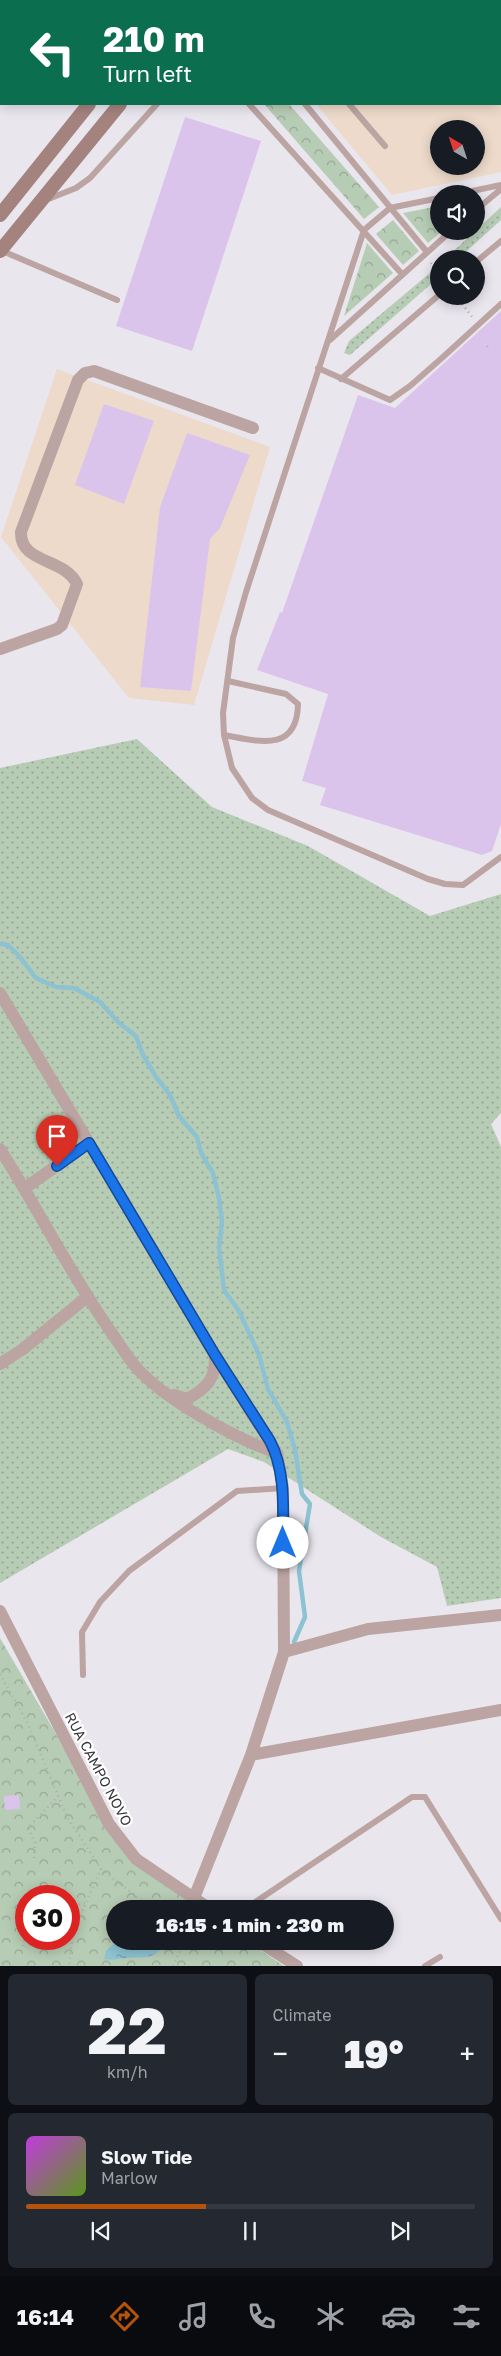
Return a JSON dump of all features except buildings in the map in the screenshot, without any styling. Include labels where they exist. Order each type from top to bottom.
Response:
[{"type":"main road","points":[[0,215],[88,105]]},
{"type":"main road","points":[[0,251],[119,105]]},
{"type":"street","points":[[0,649],[57,629],[62,625],[77,584],[67,570],[26,551],[20,542],[21,532],[78,380],[85,373],[94,371],[107,375],[254,428]]},
{"type":"street","points":[[0,993],[215,1355],[277,1454],[283,1488],[284,1652],[251,1755],[194,1898]]},
{"type":"street","points":[[25,1188],[89,1143]]},
{"type":"street","points":[[0,1149],[25,1188],[87,1297],[135,1366],[164,1392],[189,1409],[244,1439],[277,1454]]},
{"type":"street","points":[[0,1364],[23,1349],[87,1297]]},
{"type":"street","points":[[164,1392],[187,1399],[200,1392],[216,1371],[215,1355]]},
{"type":"street","name":"RUA CAMPO NOVO","points":[[0,1611],[109,1824],[136,1858],[197,1900]]},
{"type":"street","points":[[284,1652],[368,1629],[501,1615]]},
{"type":"street","points":[[251,1755],[501,1710]]},
{"type":"street","points":[[272,1950],[297,1966]]},
{"type":"lane","points":[[40,202],[76,188],[90,178],[156,105]]},
{"type":"lane","points":[[250,105],[402,274]]},
{"type":"lane","points":[[306,105],[427,252]]},
{"type":"lane","points":[[350,105],[385,146]]},
{"type":"lane","points":[[485,188],[501,185]]},
{"type":"lane","points":[[485,202],[501,188]]},
{"type":"lane","points":[[430,200],[390,208],[364,230],[246,592],[233,638],[223,713],[224,735],[232,768],[252,798],[268,810],[428,879],[445,884],[463,885],[501,857]]},
{"type":"lane","points":[[329,341],[441,240]]},
{"type":"lane","points":[[485,254],[501,241]]},
{"type":"lane","points":[[0,251],[117,300]]},
{"type":"lane","points":[[340,379],[430,303]]},
{"type":"lane","points":[[318,368],[386,399],[394,398],[444,357],[501,304]]},
{"type":"lane","points":[[224,735],[258,742],[281,740],[293,725],[298,712],[298,704],[286,694],[228,681]]},
{"type":"lane","points":[[83,1675],[82,1632],[100,1602],[130,1571],[237,1491],[283,1488]]},
{"type":"lane","points":[[258,1900],[412,1797],[425,1797],[501,1919]]},
{"type":"lane","points":[[424,1966],[440,1957]]},
{"type":"path","points":[[463,305],[468,312]]},
{"type":"path","points":[[487,346],[490,350]]},
{"type":"path","points":[[0,1674],[27,1722],[67,1817],[101,1869],[141,1900]]},
{"type":"path","points":[[34,1858],[35,1843],[28,1828],[58,1796]]},
{"type":"path","points":[[69,1966],[73,1932],[101,1869]]},
{"type":"path","points":[[80,1904],[86,1903]]},
{"type":"path","points":[[173,1966],[181,1950]]},
{"type":"shaded area","points":[[317,105],[501,105],[501,172],[439,185],[430,185],[430,187],[392,195]]},
{"type":"shaded area","points":[[57,369],[270,447],[194,705],[129,698],[1,537]]},
{"type":"green space","points":[[265,105],[290,105],[379,207],[364,219]]},
{"type":"green space","points":[[501,207],[501,220],[485,235],[485,222]]},
{"type":"green space","points":[[430,208],[432,240],[428,243],[403,213]]},
{"type":"green space","points":[[393,220],[419,251],[403,265],[376,234]]},
{"type":"green space","points":[[465,240],[479,240],[468,250],[455,250]]},
{"type":"green space","points":[[367,243],[393,273],[344,316]]},
{"type":"green space","points":[[430,273],[430,285],[350,355],[344,353],[349,341]]},
{"type":"green space","points":[[137,739],[212,807],[308,846],[430,916],[501,894],[501,1113],[491,1124],[501,1147],[501,1598],[447,1606],[437,1567],[381,1537],[264,1462],[228,1449],[0,1583],[0,768]]},
{"type":"green space","points":[[0,1638],[59,1739],[107,1830],[189,1900],[106,1900],[106,1950],[260,1950],[284,1966],[0,1966]]},
{"type":"water","points":[[160,1950],[154,1955],[146,1957],[114,1960],[104,1959],[106,1951]]},
{"type":"waterway","points":[[0,944],[8,945],[36,978],[56,987],[74,988],[100,1002],[119,1023],[136,1036],[143,1055],[156,1077],[170,1095],[179,1116],[197,1137],[201,1153],[213,1173],[222,1222],[219,1248],[224,1290],[239,1311],[259,1355],[268,1389],[287,1422],[295,1450],[302,1494],[310,1504],[299,1571],[305,1617],[294,1642]]},
{"type":"route","points":[[57,1166],[89,1143],[215,1355],[270,1441],[277,1454],[283,1488],[283,1543]]}]
